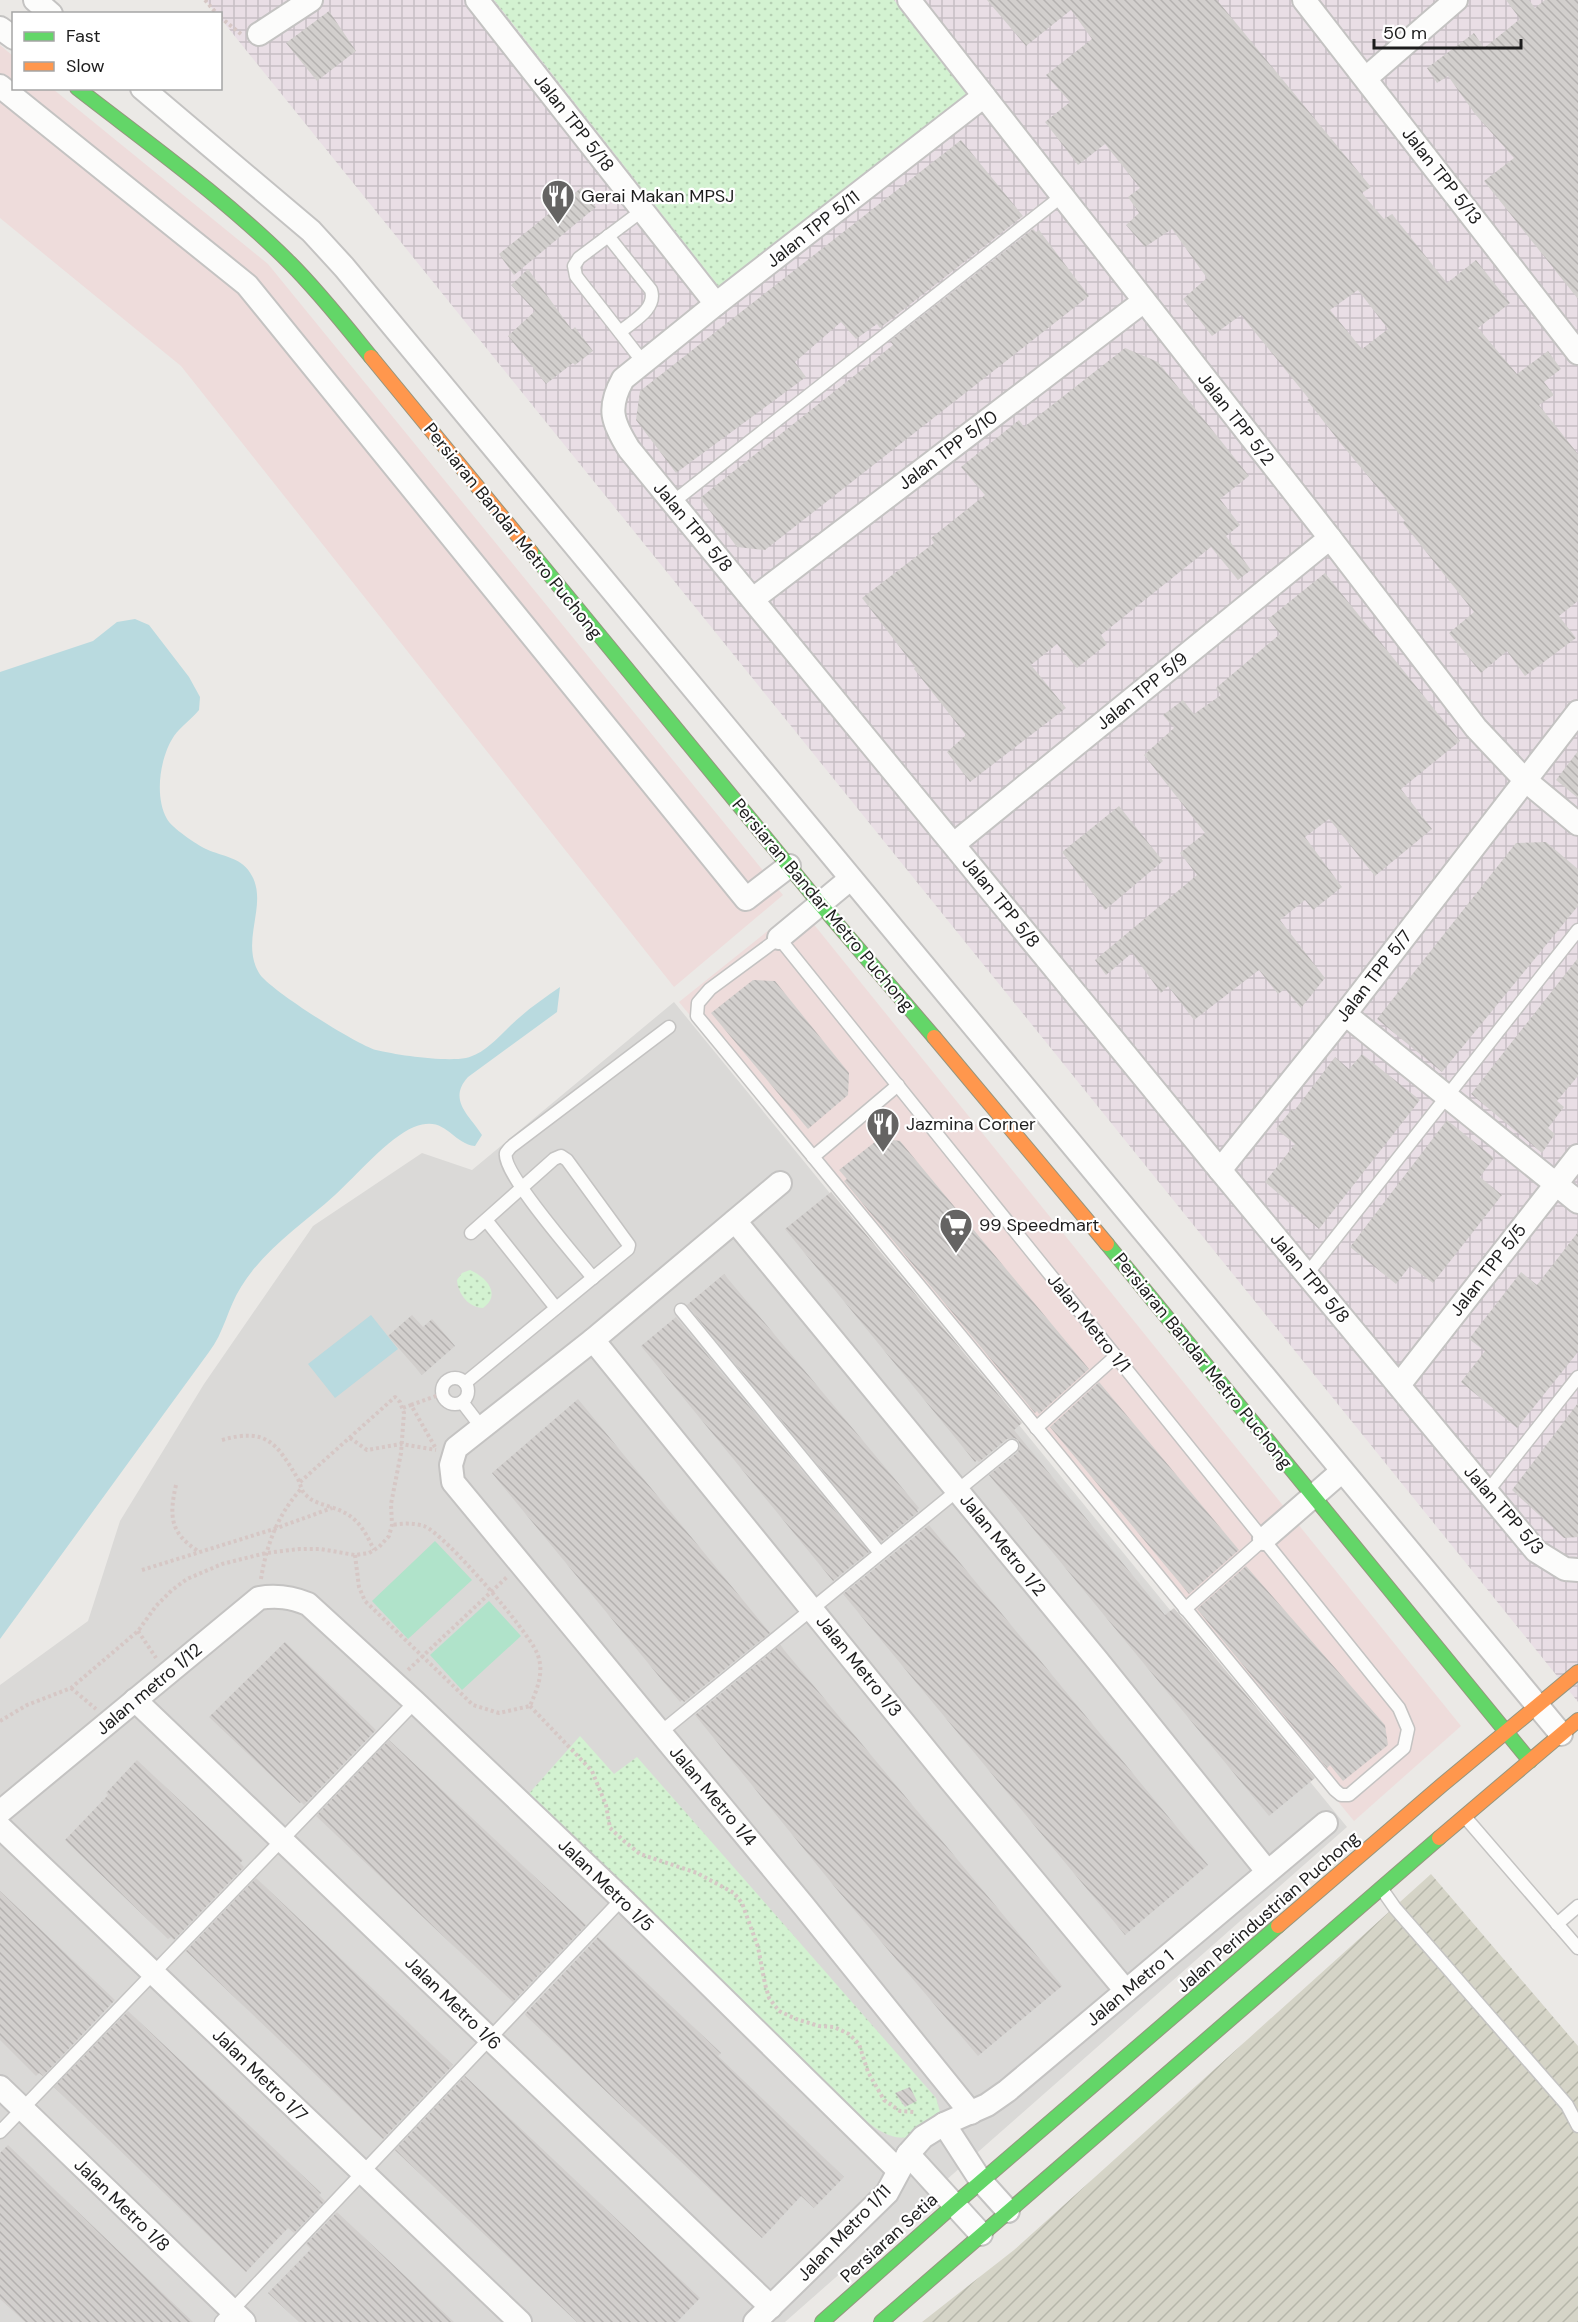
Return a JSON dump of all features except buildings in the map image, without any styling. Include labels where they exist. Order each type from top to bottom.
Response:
[{"type":"street","points":[[35,0],[49,12]]},
{"type":"street","points":[[259,34],[311,0]]},
{"type":"street","name":"Jalan TPP 5/18","points":[[477,0],[716,304]]},
{"type":"street","name":"Jalan TPP 5/2","points":[[909,0],[1476,728],[1525,780],[1578,824]]},
{"type":"street","name":"Jalan TPP 5/13","points":[[1304,0],[1578,353]]},
{"type":"street","points":[[1366,78],[1456,0]]},
{"type":"street","points":[[0,86],[247,285],[746,899],[789,866]]},
{"type":"street","name":"Persiaran Bandar Metro Puchong","points":[[80,90],[249,224],[284,255],[316,290],[820,904],[1047,1170],[1530,1761]]},
{"type":"street","name":"Persiaran Bandar Metro Puchong","points":[[144,90],[311,231],[344,267],[1341,1472],[1532,1699],[1569,1727]]},
{"type":"street","name":"Jalan TPP 5/11","points":[[643,362],[984,96]]},
{"type":"street","name":"Jalan TPP 5/10","points":[[753,599],[1144,302]]},
{"type":"street","name":"Jalan TPP 5/8","points":[[643,362],[623,379],[614,396],[613,412],[619,432],[629,449],[1439,1434]]},
{"type":"street","name":"Jalan TPP 5/9","points":[[954,844],[1330,538]]},
{"type":"street","name":"Jalan TPP 5/7","points":[[1220,1170],[1345,1014],[1578,712]]},
{"type":"street","points":[[779,938],[849,880]]},
{"type":"street","points":[[1345,1014],[1578,1202]]},
{"type":"street","name":"Jalan TPP 5/5","points":[[1399,1385],[1578,1156]]},
{"type":"street","points":[[445,1454],[482,1428],[593,1340],[780,1182]]},
{"type":"street","name":"Jalan Metro 1/2","points":[[735,1221],[1267,1871]]},
{"type":"street","name":"Jalan Metro 1/3","points":[[593,1340],[951,1781],[1126,1991]]},
{"type":"street","name":"Jalan TPP 5/3","points":[[1439,1434],[1536,1551],[1565,1569],[1578,1570]]},
{"type":"street","name":"Jalan Metro 1/4","points":[[445,1454],[451,1465],[453,1482],[661,1732],[971,2113]]},
{"type":"street","points":[[1264,1539],[1341,1472]]},
{"type":"street","name":"Jalan Metro 1/5","points":[[259,1598],[276,1595],[295,1598],[308,1604],[395,1683],[903,2162],[938,2186],[981,2234]]},
{"type":"street","name":"Jalan metro 1/12","points":[[0,1812],[259,1598]]},
{"type":"street","name":"Jalan Perindustrian Puchong","points":[[981,2181],[1506,1731],[1532,1699],[1578,1672]]},
{"type":"street","name":"Jalan Metro 1/6","points":[[135,1700],[490,2038],[763,2314]]},
{"type":"street","points":[[881,2322],[1569,1727]]},
{"type":"street","name":"Jalan Metro 1","points":[[923,2137],[1008,2091],[1326,1823]]},
{"type":"street","name":"Jalan Metro 1/7","points":[[0,1827],[520,2322]]},
{"type":"street","name":"Jalan Metro 1/8","points":[[0,2087],[232,2318]]},
{"type":"street","points":[[944,2124],[981,2181],[1008,2211]]},
{"type":"street","name":"Jalan Metro 1/11","points":[[763,2314],[887,2193],[903,2162],[923,2137]]},
{"type":"street","points":[[938,2186],[967,2160]]},
{"type":"street","name":"Persiaran Setia","points":[[822,2322],[981,2181]]},
{"type":"lane","points":[[673,502],[1062,196]]},
{"type":"lane","points":[[643,210],[579,258],[574,266],[576,276],[643,362]]},
{"type":"lane","points":[[608,236],[651,290],[653,298],[650,306],[620,332]]},
{"type":"lane","points":[[1307,1274],[1578,930]]},
{"type":"lane","points":[[779,938],[710,988],[698,1003],[697,1016],[1185,1609],[1264,1539]]},
{"type":"lane","name":"Jalan Metro 1/1","points":[[779,938],[1399,1708],[1408,1729],[1404,1748],[1349,1795],[1341,1795],[1185,1609]]},
{"type":"lane","points":[[593,1278],[521,1189],[506,1160],[506,1153],[512,1146],[669,1027]]},
{"type":"lane","points":[[813,1157],[898,1085]]},
{"type":"lane","points":[[465,1383],[628,1249],[629,1245],[567,1160],[561,1156],[554,1159],[471,1233]]},
{"type":"lane","points":[[486,1220],[556,1308]]},
{"type":"lane","points":[[681,1310],[880,1553]]},
{"type":"lane","points":[[1036,1428],[1116,1356]]},
{"type":"lane","points":[[1487,1492],[1578,1377]]},
{"type":"lane","points":[[453,1378],[465,1383],[467,1395],[462,1402],[453,1404],[447,1402],[442,1394],[443,1385],[453,1378]]},
{"type":"lane","points":[[462,1402],[482,1428]]},
{"type":"lane","points":[[661,1732],[1012,1446]]},
{"type":"lane","points":[[0,2132],[415,1702]]},
{"type":"lane","points":[[1464,1817],[1578,1947]]},
{"type":"lane","points":[[1381,1888],[1395,1908],[1567,2105],[1578,2126]]},
{"type":"lane","points":[[232,2318],[363,2172],[622,1899]]},
{"type":"lane","points":[[1557,1924],[1578,1906]]},
{"type":"path","points":[[205,0],[215,12]]},
{"type":"path","points":[[403,1408],[442,1394]]},
{"type":"path","points":[[0,1721],[27,1705],[71,1688],[138,1631],[172,1590],[187,1579],[222,1564],[266,1553],[320,1549],[355,1555],[369,1553],[380,1547],[389,1536],[392,1525],[391,1504],[401,1444],[403,1408],[395,1397],[300,1482]]},
{"type":"path","points":[[411,1405],[445,1454]]},
{"type":"path","points":[[222,1440],[238,1435],[259,1436],[274,1443],[307,1496],[355,1518],[365,1531],[374,1550]]},
{"type":"path","points":[[350,1438],[367,1450],[401,1444],[445,1454]]},
{"type":"path","points":[[176,1485],[172,1510],[174,1524],[178,1535],[185,1543],[199,1551]]},
{"type":"path","points":[[259,1598],[266,1553],[274,1529],[301,1489]]},
{"type":"path","points":[[142,1570],[333,1508]]},
{"type":"path","points":[[392,1525],[403,1523],[424,1527],[440,1536],[491,1591],[537,1652],[541,1671],[530,1706]]},
{"type":"path","points":[[355,1555],[359,1587],[365,1601],[473,1706],[499,1713],[530,1706]]},
{"type":"path","points":[[395,1683],[491,1591],[522,1565]]},
{"type":"path","points":[[138,1631],[153,1654],[170,1672]]},
{"type":"path","points":[[71,1688],[109,1721]]},
{"type":"path","points":[[530,1706],[592,1771],[606,1805],[610,1828],[624,1841],[639,1854],[697,1873],[734,1893],[742,1903],[758,1947],[769,1998],[779,2011],[796,2019],[819,2026],[834,2027],[849,2034],[859,2044],[868,2072],[884,2100],[900,2110],[915,2112]]},
{"type":"shaded area","points":[[205,0],[1578,0],[1578,1702],[222,20],[222,12],[215,12]]},
{"type":"shaded area","points":[[0,45],[12,55],[12,90],[54,90],[268,264],[783,895],[674,987],[181,366],[0,218]]},
{"type":"shaded area","points":[[799,906],[1461,1726],[1354,1821],[679,1002]]},
{"type":"shaded area","points":[[674,1002],[1347,1827],[785,2322],[0,2322],[0,1685],[88,1621],[120,1521],[204,1384],[313,1226],[422,1153],[472,1170]]},
{"type":"shaded area","points":[[1431,1874],[1578,2046],[1578,2322],[922,2322],[1014,2250]]},
{"type":"green space","points":[[494,0],[894,0],[968,95],[719,287]]},
{"type":"green space","points":[[470,1270],[490,1286],[491,1297],[489,1303],[483,1308],[469,1303],[460,1290],[457,1280],[462,1273]]},
{"type":"green space","points":[[435,1541],[472,1580],[408,1639],[372,1601]]},
{"type":"green space","points":[[489,1601],[521,1636],[462,1690],[430,1655]]},
{"type":"green space","points":[[580,1736],[614,1774],[637,1757],[936,2098],[940,2112],[929,2125],[918,2134],[897,2137],[875,2128],[852,2110],[526,1797]]},
{"type":"water","points":[[135,619],[149,625],[189,677],[200,697],[199,710],[177,733],[165,755],[160,777],[163,810],[170,823],[185,836],[206,849],[238,861],[252,876],[257,899],[252,948],[259,973],[266,981],[314,1016],[366,1046],[385,1052],[421,1057],[457,1059],[474,1056],[560,987],[557,1012],[468,1077],[462,1085],[460,1100],[463,1108],[482,1135],[475,1146],[467,1144],[448,1130],[434,1124],[425,1124],[404,1132],[383,1148],[335,1195],[261,1260],[241,1287],[214,1345],[0,1639],[0,672],[93,641],[117,622]]},
{"type":"water","points":[[371,1315],[398,1349],[335,1398],[308,1364]]},
{"type":"traffic: fast","points":[[80,90],[186,172],[265,239],[311,285],[371,357]]},
{"type":"traffic: fast","points":[[531,552],[820,904],[934,1037]]},
{"type":"traffic: fast","points":[[1107,1244],[1530,1761]]},
{"type":"traffic: fast","points":[[881,2322],[1439,1838]]},
{"type":"traffic: fast","points":[[822,2322],[955,2204],[1278,1926]]},
{"type":"traffic: slow","points":[[371,357],[531,552]]},
{"type":"traffic: slow","points":[[934,1037],[1107,1244]]},
{"type":"traffic: slow","points":[[1278,1926],[1578,1672]]},
{"type":"traffic: slow","points":[[1439,1838],[1578,1720]]},
{"type":"place","name":"Gerai Makan MPSJ","points":[[558,225]]},
{"type":"place","name":"Jazmina Corner","points":[[883,1153]]},
{"type":"place","name":"99 Speedmart","points":[[956,1254]]}]
